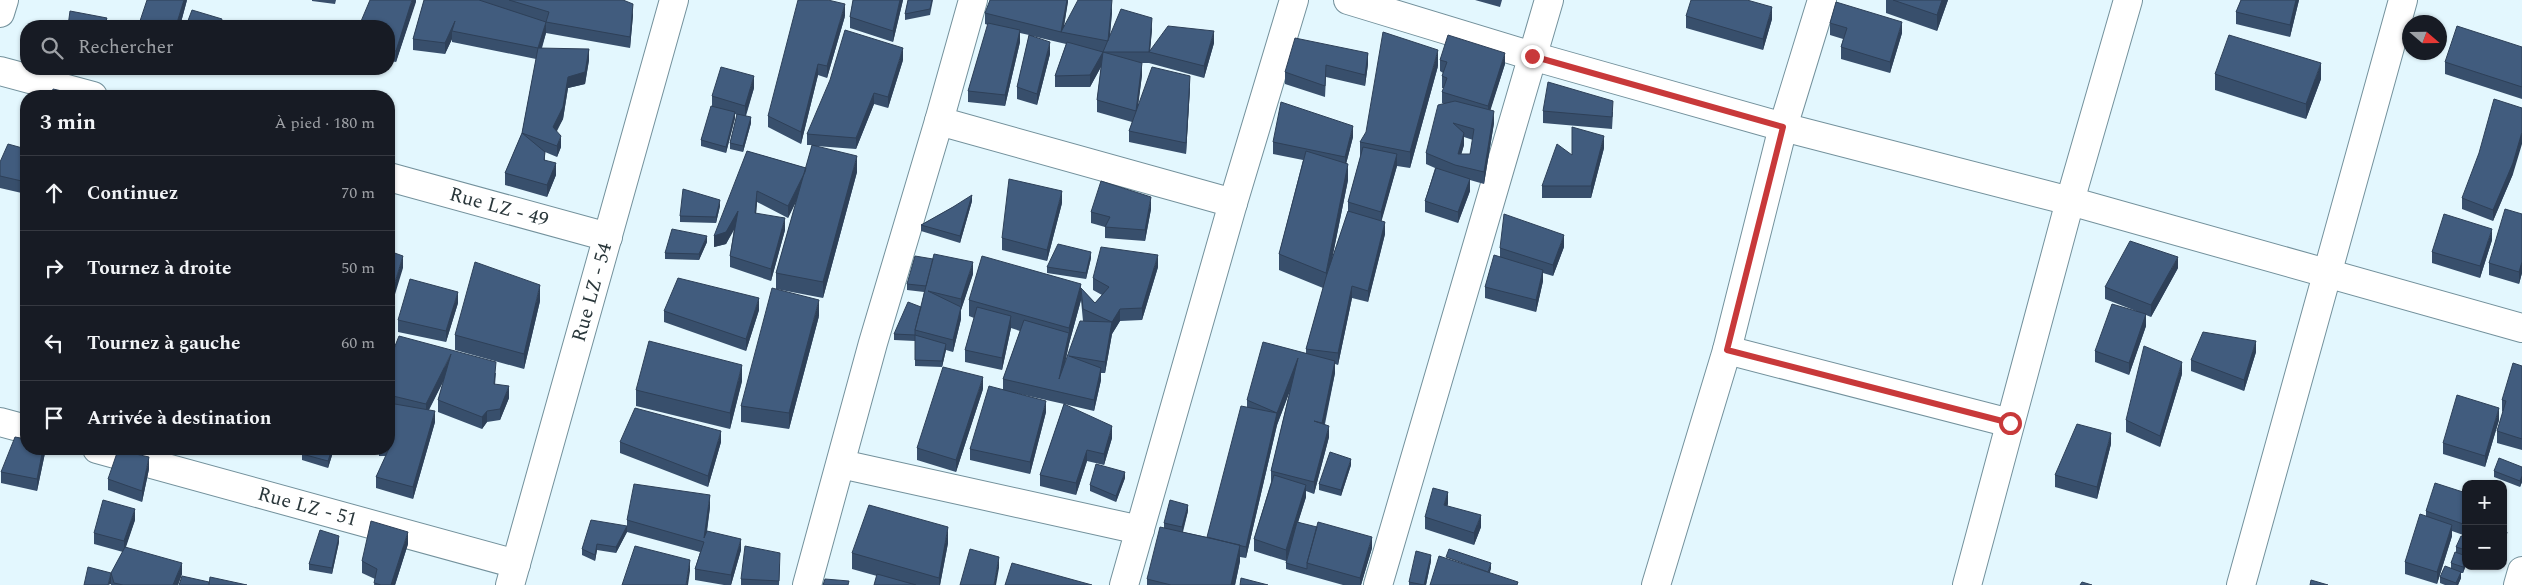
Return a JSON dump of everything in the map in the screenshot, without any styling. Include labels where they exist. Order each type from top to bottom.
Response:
[{"type":"street","points":[[0,13],[4,0]]},
{"type":"street","name":"Rue LZ - 54","points":[[513,575],[674,0]]},
{"type":"street","points":[[807,585],[873,343],[973,0]]},
{"type":"street","points":[[1124,585],[1233,203],[1294,0]]},
{"type":"street","points":[[1348,0],[1532,56],[1783,127],[2070,201],[2522,328]]},
{"type":"street","points":[[1378,585],[1549,0]]},
{"type":"street","points":[[1656,585],[1727,350],[1783,127],[1822,0]]},
{"type":"street","points":[[1967,585],[2070,201],[2128,0]]},
{"type":"street","points":[[2241,585],[2403,0]]},
{"type":"street","points":[[0,71],[71,90]]},
{"type":"street","points":[[939,121],[1233,203]]},
{"type":"street","name":"Rue LZ - 49","points":[[395,179],[608,237]]},
{"type":"street","points":[[1727,350],[2010,423]]},
{"type":"street","points":[[0,422],[20,427]]},
{"type":"street","name":"Rue LZ - 51","points":[[117,455],[513,575]]},
{"type":"street","points":[[841,464],[1140,530]]},
{"type":"street","points":[[2518,585],[2522,571]]},
{"type":"building","points":[[147,0],[184,0],[178,20],[140,20]]},
{"type":"building","points":[[370,0],[412,0],[396,51],[395,20],[362,20]]},
{"type":"building","points":[[424,0],[479,0],[546,22],[538,48],[452,31],[455,21],[445,43],[413,39]]},
{"type":"building","points":[[509,0],[623,0],[633,4],[630,37],[546,22],[549,12]]},
{"type":"building","points":[[798,0],[828,0],[845,4],[827,66],[818,64],[801,132],[768,116]]},
{"type":"building","points":[[853,0],[900,0],[893,31],[850,17]]},
{"type":"building","points":[[908,0],[932,0],[930,9],[905,14]]},
{"type":"building","points":[[990,0],[1067,0],[1061,32],[985,13]]},
{"type":"building","points":[[1078,0],[1112,0],[1108,41],[1061,32]]},
{"type":"building","points":[[1691,0],[1747,0],[1772,7],[1763,39],[1686,16]]},
{"type":"building","points":[[1893,0],[1942,0],[1937,15]]},
{"type":"building","points":[[2241,0],[2296,0],[2290,25],[2236,12]]},
{"type":"building","points":[[1836,2],[1902,22],[1890,62],[1841,47],[1847,28],[1830,23]]},
{"type":"building","points":[[1121,9],[1152,18],[1149,52],[1103,52]]},
{"type":"building","points":[[192,10],[222,19],[222,20],[188,20]]},
{"type":"building","points":[[70,11],[107,18],[106,20],[69,20]]},
{"type":"building","points":[[988,23],[1020,30],[1005,95],[968,91]]},
{"type":"building","points":[[1168,26],[1214,31],[1204,66],[1149,52]]},
{"type":"building","points":[[2457,26],[2522,47],[2522,87],[2445,62]]},
{"type":"building","points":[[845,30],[903,48],[888,97],[874,93],[856,138],[807,134],[830,80]]},
{"type":"building","points":[[1383,32],[1438,50],[1410,152],[1360,142],[1366,132]]},
{"type":"building","points":[[1029,35],[1050,42],[1037,94],[1017,87]]},
{"type":"building","points":[[1448,35],[1505,53],[1488,106],[1442,92],[1447,78],[1442,76],[1447,62],[1440,60]]},
{"type":"building","points":[[2229,35],[2321,63],[2306,104],[2215,74]]},
{"type":"building","points":[[1295,38],[1368,53],[1365,75],[1326,65],[1325,86],[1285,72]]},
{"type":"building","points":[[1067,42],[1103,52],[1090,75],[1055,76]]},
{"type":"building","points":[[538,48],[589,49],[585,72],[568,77],[563,107],[553,127],[561,136],[557,146],[522,133]]},
{"type":"building","points":[[1103,52],[1142,63],[1136,111],[1097,100]]},
{"type":"building","points":[[721,67],[754,76],[745,106],[712,96]]},
{"type":"building","points":[[1152,67],[1190,76],[1186,143],[1129,131]]},
{"type":"building","points":[[1548,82],[1613,101],[1612,117],[1543,111]]},
{"type":"building","points":[[2494,99],[2522,108],[2522,132],[2513,163],[2493,210],[2462,198],[2479,153]]},
{"type":"building","points":[[1455,101],[1494,111],[1484,172],[1455,165],[1426,153],[1438,105]],"holes":[[[1453,123],[1474,129],[1470,154],[1458,154],[1464,133]]]},
{"type":"building","points":[[1281,102],[1353,126],[1345,157],[1273,142]]},
{"type":"building","points":[[711,106],[735,112],[726,147],[701,140]]},
{"type":"building","points":[[737,114],[751,117],[743,146],[730,143]]},
{"type":"building","points":[[1572,127],[1604,136],[1591,186],[1542,186],[1557,144],[1572,155]]},
{"type":"building","points":[[522,133],[545,152],[544,160],[556,163],[547,185],[505,173]]},
{"type":"building","points":[[8,144],[20,147],[20,181],[0,176],[0,162]]},
{"type":"building","points":[[812,145],[857,156],[823,282],[776,273]]},
{"type":"building","points":[[1363,147],[1397,154],[1381,212],[1348,202]]},
{"type":"building","points":[[747,151],[806,168],[788,206],[757,191],[755,213],[785,218],[771,269],[730,256],[738,211],[726,232],[714,236]]},
{"type":"building","points":[[1306,151],[1348,164],[1326,273],[1279,254]]},
{"type":"building","points":[[1436,168],[1470,179],[1458,212],[1425,201]]},
{"type":"building","points":[[1009,179],[1062,191],[1047,250],[1002,238]]},
{"type":"building","points":[[1101,181],[1151,197],[1145,230],[1105,227],[1110,217],[1091,212]]},
{"type":"building","points":[[683,189],[720,200],[716,217],[680,216]]},
{"type":"building","points":[[972,195],[960,236],[921,225],[953,207]]},
{"type":"building","points":[[2505,209],[2522,214],[2522,262],[2519,272],[2489,263]]},
{"type":"building","points":[[1348,211],[1385,222],[1368,291],[1352,286],[1338,353],[1306,349],[1326,277]]},
{"type":"building","points":[[1504,214],[1564,235],[1553,265],[1500,248]]},
{"type":"building","points":[[2444,214],[2492,229],[2480,266],[2432,252]]},
{"type":"building","points":[[672,229],[707,236],[699,254],[665,253]]},
{"type":"building","points":[[2130,241],[2178,257],[2151,305],[2105,287]]},
{"type":"building","points":[[1058,244],[1091,252],[1086,273],[1047,267]]},
{"type":"building","points":[[1101,247],[1158,255],[1142,308],[1120,309],[1112,322],[1083,309],[1081,288],[1095,303],[1109,287],[1093,278]]},
{"type":"building","points":[[395,253],[403,256],[395,282]]},
{"type":"building","points":[[934,254],[973,262],[961,299],[928,291],[961,307],[953,340],[915,330]]},
{"type":"building","points":[[1494,255],[1543,270],[1536,300],[1485,287]]},
{"type":"building","points":[[915,256],[933,259],[926,286],[907,284]]},
{"type":"building","points":[[982,256],[1081,284],[1069,328],[969,300]]},
{"type":"building","points":[[475,262],[540,285],[524,354],[455,335]]},
{"type":"building","points":[[678,278],[759,298],[746,339],[664,311]]},
{"type":"building","points":[[410,279],[458,292],[446,331],[398,320]]},
{"type":"building","points":[[772,288],[819,300],[789,413],[741,406]]},
{"type":"building","points":[[908,302],[921,307],[915,335],[894,334]]},
{"type":"building","points":[[2112,304],[2146,314],[2129,363],[2095,351]]},
{"type":"building","points":[[977,307],[1011,316],[1002,358],[965,350]]},
{"type":"building","points":[[1024,320],[1069,333],[1059,379],[1080,321],[1112,322],[1105,362],[1069,356],[1101,368],[1094,400],[1003,379]]},
{"type":"building","points":[[2203,332],[2256,341],[2244,380],[2191,360]]},
{"type":"building","points":[[915,335],[946,344],[942,361],[915,360]]},
{"type":"building","points":[[399,336],[496,362],[494,384],[509,386],[500,409],[487,411],[482,417],[438,400],[451,354],[426,404],[395,396],[395,346]]},
{"type":"building","points":[[649,341],[742,365],[730,413],[636,390]]},
{"type":"building","points":[[1263,342],[1335,361],[1322,423],[1314,421],[1329,426],[1314,482],[1271,471],[1298,358],[1277,413],[1247,400]]},
{"type":"building","points":[[2144,346],[2182,362],[2160,436],[2126,420]]},
{"type":"building","points":[[2513,363],[2522,366],[2522,439],[2497,431],[2506,401],[2502,400]]},
{"type":"building","points":[[943,367],[983,377],[956,460],[917,448]]},
{"type":"building","points":[[989,386],[1046,401],[1030,462],[970,449]]},
{"type":"building","points":[[2457,395],[2499,408],[2485,456],[2443,443]]},
{"type":"building","points":[[395,404],[435,411],[413,487],[376,477],[386,455],[395,455]]},
{"type":"building","points":[[1064,404],[1112,426],[1104,454],[1087,450],[1076,483],[1040,475]]},
{"type":"building","points":[[1241,406],[1277,413],[1246,547],[1207,537]]},
{"type":"building","points":[[635,408],[721,431],[708,476],[620,442]]},
{"type":"building","points":[[2077,424],[2111,433],[2097,487],[2055,475]]},
{"type":"building","points":[[15,437],[20,438],[20,455],[42,455],[37,479],[1,472]]},
{"type":"building","points":[[1330,452],[1351,459],[1341,490],[1319,484]]},
{"type":"building","points":[[116,455],[149,457],[142,491],[108,479]]},
{"type":"building","points":[[306,455],[330,455],[328,461]]},
{"type":"building","points":[[2499,458],[2522,467],[2520,481],[2494,471]]},
{"type":"building","points":[[1096,464],[1125,472],[1116,496],[1090,485]]},
{"type":"building","points":[[1274,475],[1306,485],[1286,550],[1254,539]]},
{"type":"building","points":[[2435,483],[2462,492],[2462,524],[2426,511]]},
{"type":"building","points":[[634,484],[710,495],[704,538],[707,531],[741,539],[731,575],[695,569],[704,542],[627,520]]},
{"type":"building","points":[[1433,488],[1448,492],[1444,505],[1481,515],[1474,533],[1425,517]]},
{"type":"building","points":[[103,500],[135,509],[124,541],[94,533]]},
{"type":"building","points":[[1170,500],[1188,505],[1182,527],[1164,523]]},
{"type":"building","points":[[869,505],[948,527],[939,578],[852,553]]},
{"type":"building","points":[[2420,514],[2452,525],[2437,572],[2405,562]]},
{"type":"building","points":[[591,520],[627,526],[616,547],[597,544],[595,555],[582,549]]},
{"type":"building","points":[[371,521],[408,532],[391,585],[374,583],[377,569],[362,561]]},
{"type":"building","points":[[1297,522],[1317,527],[1307,569],[1286,563]]},
{"type":"building","points":[[1318,522],[1372,537],[1360,578],[1307,563]]},
{"type":"building","points":[[1160,527],[1240,545],[1231,585],[1171,585],[1147,579]]},
{"type":"building","points":[[320,530],[339,536],[332,568],[309,564]]},
{"type":"building","points":[[2461,536],[2462,536],[2462,549],[2456,547]]},
{"type":"building","points":[[635,546],[690,560],[686,585],[622,585]]},
{"type":"building","points":[[745,546],[780,553],[779,581],[741,579]]},
{"type":"building","points":[[125,547],[182,563],[173,585],[123,585],[114,583],[111,573]]},
{"type":"building","points":[[970,549],[999,557],[994,585],[960,585]]},
{"type":"building","points":[[1449,549],[1491,563],[1488,572],[1446,557]]},
{"type":"building","points":[[1416,551],[1431,555],[1424,585],[1409,582]]},
{"type":"building","points":[[2455,552],[2462,555],[2462,567],[2451,563]]},
{"type":"building","points":[[1439,556],[1518,582],[1517,585],[1430,585]]},
{"type":"building","points":[[1012,563],[1092,585],[1005,585]]},
{"type":"building","points":[[2445,566],[2461,572],[2456,583],[2440,577]]},
{"type":"building","points":[[88,567],[111,573],[108,585],[84,585]]},
{"type":"building","points":[[877,574],[916,585],[874,585]]},
{"type":"building","points":[[182,576],[209,582],[209,585],[179,585]]},
{"type":"building","points":[[210,577],[247,585],[209,585]]},
{"type":"building","points":[[1241,578],[1268,585],[1240,585]]},
{"type":"building","points":[[825,579],[849,581],[848,585],[823,585]]},
{"type":"building","points":[[2311,580],[2328,585],[2310,585]]},
{"type":"building","points":[[2082,582],[2092,585],[2080,585]]},
{"type":"route","points":[[1532,56],[1783,127],[1727,350],[2010,423]]}]
